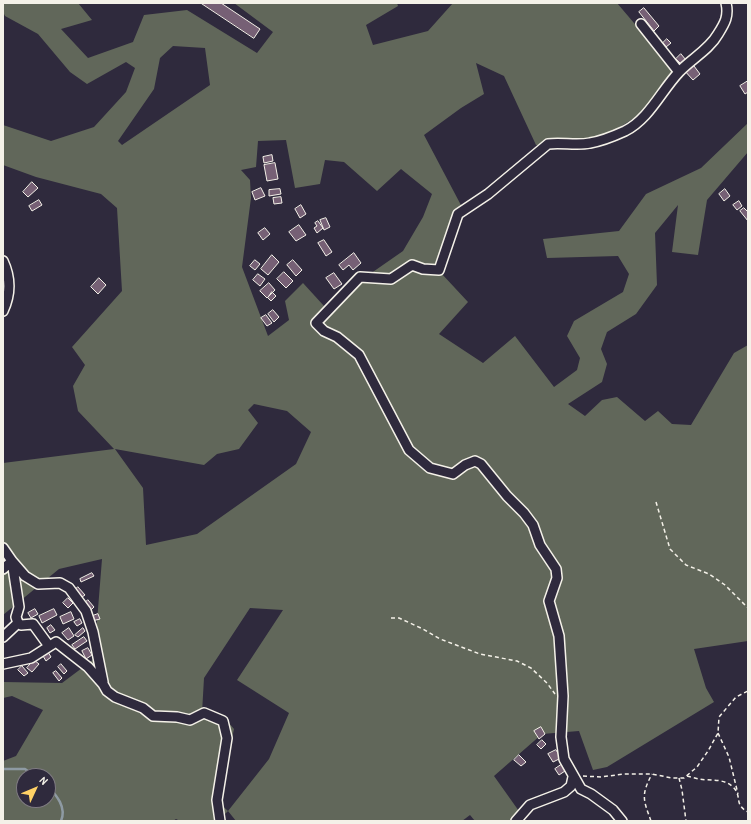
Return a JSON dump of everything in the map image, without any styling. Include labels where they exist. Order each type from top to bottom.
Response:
[{"type":"street","points":[[622,821],[613,810],[591,794],[581,789],[564,759],[561,736],[563,696],[559,636],[549,601],[557,578],[556,569],[540,545],[533,525],[524,512],[507,496],[481,464],[475,461],[465,465],[453,474],[430,468],[409,450],[359,355],[338,336],[324,331],[316,323],[360,277],[391,279],[412,265],[423,269],[439,270],[458,214],[488,194],[548,144],[590,144],[626,130],[645,116],[679,72],[711,44],[718,35],[728,13],[726,3]]},
{"type":"street","points":[[642,24],[679,72]]},
{"type":"street","points":[[3,261],[10,286],[7,302],[3,311]]},
{"type":"street","points":[[3,548],[25,576],[38,584],[60,583],[69,588],[82,605],[86,611],[93,632],[103,684]]},
{"type":"street","points":[[3,569],[12,561]]},
{"type":"street","points":[[12,561],[19,607],[16,618],[18,623],[21,626],[33,624],[49,646]]},
{"type":"street","points":[[3,637],[18,623]]},
{"type":"street","points":[[3,664],[30,658],[56,642],[88,667],[103,684],[107,691],[115,697],[143,708],[154,716],[177,717],[190,720],[204,713],[223,720],[227,738],[217,800],[220,821]]},
{"type":"street","points":[[516,821],[530,805],[564,792],[571,786],[573,777]]},
{"type":"path","points":[[656,502],[670,549],[686,565],[709,574],[725,586],[748,608]]},
{"type":"path","points":[[391,618],[399,618],[440,639],[480,654],[517,661],[531,668],[548,683],[554,694],[563,696]]},
{"type":"path","points":[[573,777],[652,774],[672,778],[684,778],[697,766],[708,751],[718,733],[719,717],[736,697],[748,691]]},
{"type":"path","points":[[718,733],[729,757],[739,805],[742,809],[748,812]]},
{"type":"path","points":[[651,821],[644,801],[645,788],[652,774]]},
{"type":"path","points":[[687,776],[725,782],[733,786],[738,795]]},
{"type":"path","points":[[679,778],[686,821]]},
{"type":"green space","points":[[3,3],[78,3],[92,20],[61,29],[88,58],[133,42],[144,15],[187,10],[257,53],[273,32],[234,3],[397,3],[398,6],[366,25],[373,45],[428,31],[453,3],[617,3],[679,76],[650,108],[593,144],[536,145],[504,76],[476,63],[484,94],[461,108],[424,135],[463,209],[441,273],[468,302],[439,334],[483,363],[515,336],[554,387],[577,370],[580,358],[567,336],[574,321],[623,292],[629,274],[618,256],[547,258],[543,239],[619,231],[646,194],[701,168],[748,123],[748,152],[707,200],[698,255],[672,252],[678,205],[655,233],[657,285],[636,314],[607,332],[601,349],[607,364],[602,382],[568,404],[585,416],[602,400],[617,397],[645,421],[658,411],[672,424],[691,425],[734,353],[748,345],[748,641],[694,649],[706,688],[714,702],[607,767],[593,770],[579,731],[542,734],[494,776],[526,821],[475,821],[470,815],[462,821],[236,821],[228,811],[218,821],[180,821],[176,819],[173,821],[3,821],[3,761],[16,756],[43,710],[12,696],[3,698],[3,682],[62,683],[94,659],[102,559],[59,569],[3,615],[3,463],[114,449],[78,411],[73,386],[85,365],[72,347],[122,291],[117,208],[101,194],[36,177],[3,165],[3,125],[51,141],[94,127],[126,92],[135,68],[126,62],[87,84],[70,72],[38,34],[5,16],[3,12]],"holes":[[[173,46],[205,48],[210,85],[122,145],[118,141],[154,89],[160,58]],[[286,140],[295,188],[320,184],[325,160],[344,162],[377,191],[401,169],[432,194],[423,217],[403,251],[324,306],[303,283],[285,301],[289,320],[268,336],[242,267],[251,198],[250,180],[241,170],[256,167],[258,141]],[[254,404],[287,411],[311,432],[296,464],[197,534],[146,545],[143,488],[115,449],[204,465],[217,454],[239,449],[258,423],[248,410]],[[250,608],[283,610],[237,680],[289,713],[269,759],[228,811],[219,803],[234,729],[223,716],[202,713],[204,678]]]},
{"type":"building","points":[[201,3],[221,3],[260,29],[254,38]]},
{"type":"building","points":[[644,8],[659,26],[654,31],[639,12]]},
{"type":"building","points":[[667,39],[671,43],[666,47],[663,43]]},
{"type":"building","points":[[681,54],[686,60],[681,64],[676,59]]},
{"type":"building","points":[[691,62],[700,74],[693,80],[683,69]]},
{"type":"building","points":[[748,81],[748,92],[745,94],[740,86]]},
{"type":"building","points":[[272,155],[273,161],[264,163],[263,157]]},
{"type":"building","points":[[275,163],[278,179],[267,181],[264,165]]},
{"type":"building","points":[[32,182],[38,188],[28,197],[23,192]]},
{"type":"building","points":[[261,188],[265,196],[255,200],[252,192]]},
{"type":"building","points":[[280,189],[281,194],[269,196],[269,190]]},
{"type":"building","points":[[725,189],[730,196],[724,201],[719,194]]},
{"type":"building","points":[[281,197],[282,203],[274,204],[273,198]]},
{"type":"building","points":[[39,200],[42,205],[32,211],[29,206]]},
{"type":"building","points":[[739,201],[742,206],[737,210],[733,205]]},
{"type":"building","points":[[301,205],[306,214],[300,218],[295,209]]},
{"type":"building","points":[[744,208],[748,212],[748,221],[740,211]]},
{"type":"building","points":[[326,218],[330,227],[324,230],[320,220]]},
{"type":"building","points":[[318,221],[323,228],[317,233],[314,228],[317,226],[315,223]]},
{"type":"building","points":[[299,225],[306,235],[296,241],[289,232]]},
{"type":"building","points":[[265,228],[270,234],[263,240],[258,233]]},
{"type":"building","points":[[324,240],[332,252],[326,256],[318,243]]},
{"type":"building","points":[[354,253],[361,263],[353,270],[349,265],[343,270],[339,265]]},
{"type":"building","points":[[272,255],[279,262],[268,275],[261,269]]},
{"type":"building","points":[[255,260],[260,264],[255,270],[250,266]]},
{"type":"building","points":[[293,260],[302,270],[296,276],[287,265]]},
{"type":"building","points":[[284,272],[293,281],[286,288],[277,279]]},
{"type":"building","points":[[334,273],[342,284],[334,289],[326,278]]},
{"type":"building","points":[[258,274],[265,279],[260,286],[253,280]]},
{"type":"building","points":[[99,278],[106,285],[98,294],[91,287]]},
{"type":"building","points":[[269,283],[275,290],[267,298],[260,291]]},
{"type":"building","points":[[272,292],[276,296],[271,301],[268,298]]},
{"type":"building","points":[[273,310],[279,317],[274,322],[268,314]]},
{"type":"building","points":[[266,315],[272,323],[267,326],[261,318]]},
{"type":"building","points":[[92,573],[94,576],[81,582],[80,579]]},
{"type":"building","points":[[78,587],[85,595],[82,597],[75,590]]},
{"type":"building","points":[[68,598],[73,603],[68,608],[63,603]]},
{"type":"building","points":[[88,600],[94,607],[91,610],[85,603]]},
{"type":"building","points":[[35,609],[38,614],[31,618],[28,613]]},
{"type":"building","points":[[54,609],[57,615],[42,623],[39,616]]},
{"type":"building","points":[[71,612],[74,619],[63,624],[60,617]]},
{"type":"building","points":[[98,614],[100,619],[92,621],[90,617]]},
{"type":"building","points":[[80,619],[82,623],[77,626],[74,622]]},
{"type":"building","points":[[51,625],[55,630],[50,633],[47,628]]},
{"type":"building","points":[[69,628],[74,636],[68,640],[62,633]]},
{"type":"building","points":[[83,628],[85,631],[78,637],[75,635]]},
{"type":"building","points":[[84,637],[87,641],[75,649],[72,645]]},
{"type":"building","points":[[88,648],[92,655],[86,659],[82,651]]},
{"type":"building","points":[[48,652],[51,657],[46,661],[43,656]]},
{"type":"building","points":[[34,660],[39,664],[32,672],[27,668]]},
{"type":"building","points":[[61,664],[67,671],[64,674],[58,667]]},
{"type":"building","points":[[22,666],[28,673],[24,676],[18,670]]},
{"type":"building","points":[[56,671],[62,678],[59,681],[53,673]]},
{"type":"building","points":[[541,727],[545,734],[539,739],[534,731]]},
{"type":"building","points":[[542,740],[546,744],[541,749],[537,745]]},
{"type":"building","points":[[556,750],[561,758],[553,762],[548,754]]},
{"type":"building","points":[[519,755],[526,762],[521,766],[514,760]]},
{"type":"building","points":[[564,763],[568,769],[559,775],[555,769]]},
{"type":"waterway","points":[[3,769],[16,769]]},
{"type":"waterway","points":[[56,796],[63,811],[61,821]]}]
